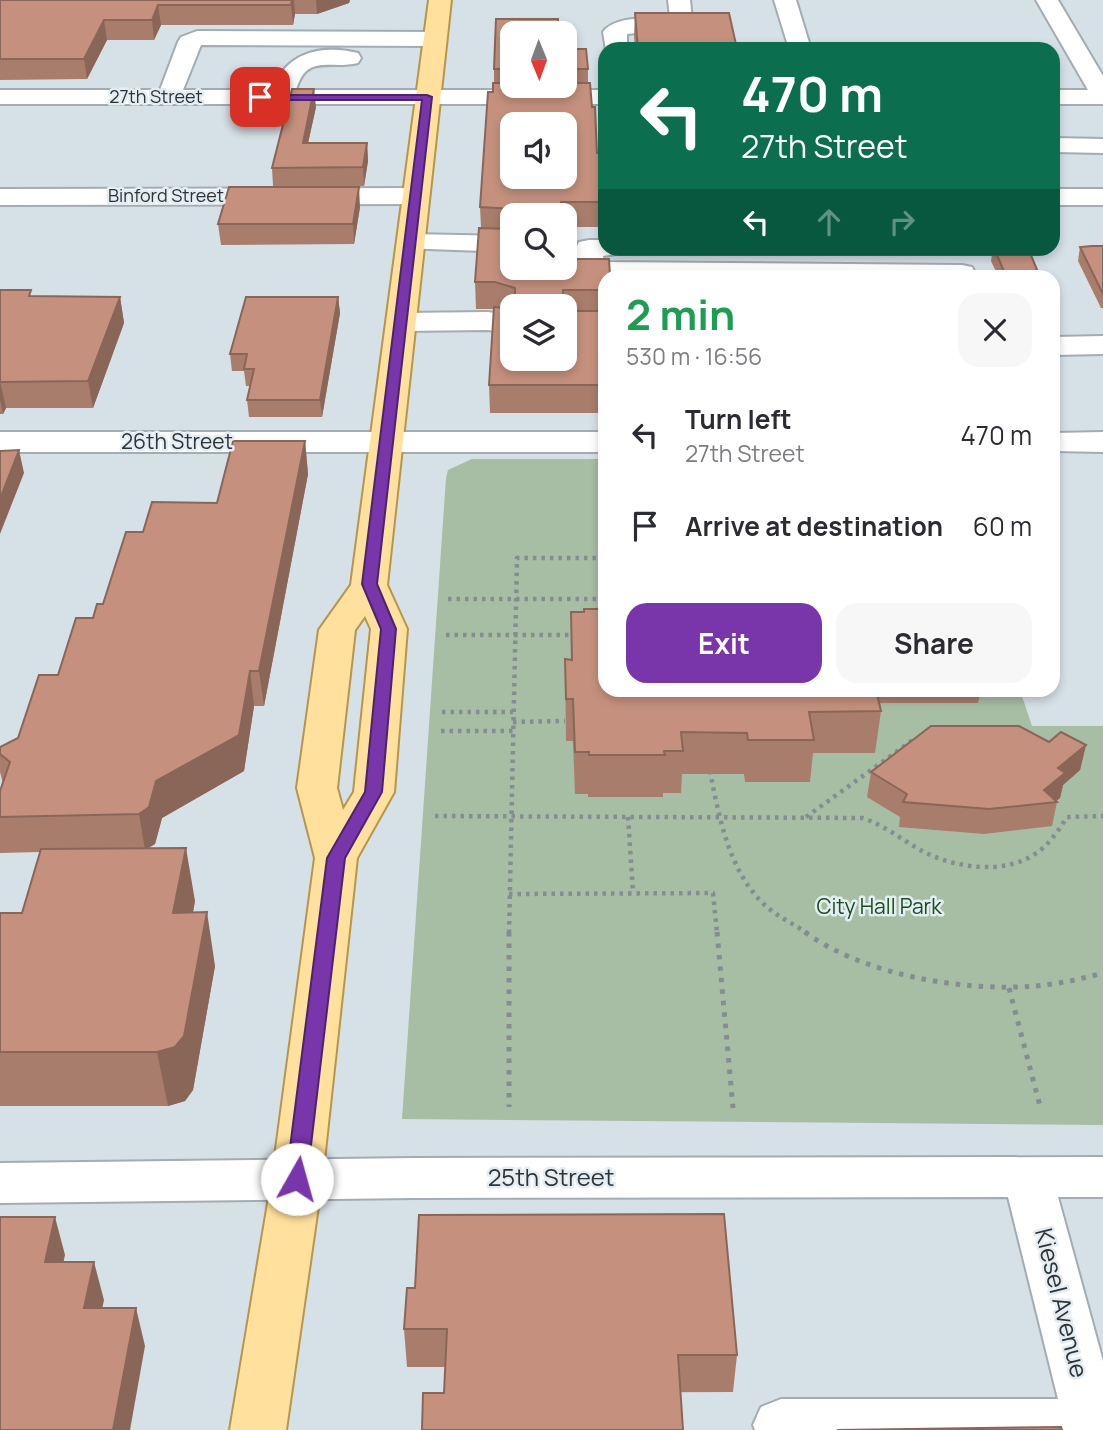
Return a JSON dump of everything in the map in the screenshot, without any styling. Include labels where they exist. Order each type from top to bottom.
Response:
[{"type":"main road","points":[[258,1430],[297,1179],[336,858],[317,788],[337,630],[369,584],[440,0]]},
{"type":"main road","points":[[336,858],[374,792],[389,629],[369,584]]},
{"type":"street","points":[[615,42],[614,32],[622,28],[678,23],[681,20],[679,0]]},
{"type":"street","points":[[785,0],[798,42]]},
{"type":"street","points":[[1047,0],[1103,97],[1060,97]]},
{"type":"street","points":[[169,97],[189,41],[197,38],[433,49]]},
{"type":"street","points":[[282,97],[291,71],[305,60],[433,49]]},
{"type":"street","name":"27th Street","points":[[0,97],[598,97]]},
{"type":"street","points":[[1060,145],[1103,146]]},
{"type":"street","name":"Binford Street","points":[[0,197],[416,195]]},
{"type":"street","points":[[1060,197],[1103,197]]},
{"type":"street","points":[[411,242],[500,244]]},
{"type":"street","points":[[587,248],[591,270],[819,267],[890,270]]},
{"type":"street","points":[[401,322],[500,323]]},
{"type":"street","points":[[1060,346],[1103,345]]},
{"type":"street","name":"26th Street","points":[[0,442],[598,442]]},
{"type":"street","points":[[1060,442],[1103,442]]},
{"type":"street","name":"Kiesel Avenue","points":[[1027,1177],[1092,1427]]},
{"type":"street","name":"25th Street","points":[[0,1183],[297,1179],[1103,1177]]},
{"type":"street","points":[[781,1425],[1092,1427]]},
{"type":"path","points":[[509,1107],[509,894],[517,558],[598,558]]},
{"type":"path","points":[[448,599],[598,599]]},
{"type":"path","points":[[446,635],[580,635]]},
{"type":"path","points":[[442,712],[513,712]]},
{"type":"path","points":[[513,722],[565,722]]},
{"type":"path","points":[[441,731],[513,731]]},
{"type":"path","points":[[806,817],[914,739],[927,738]]},
{"type":"path","points":[[709,767],[718,817],[732,861],[763,904],[830,948],[915,979],[1009,988],[1082,980],[1103,973]]},
{"type":"path","points":[[435,816],[862,818],[885,825],[916,848],[954,863],[983,867],[1012,864],[1031,856],[1054,838],[1067,817],[1103,816]]},
{"type":"path","points":[[628,817],[633,892]]},
{"type":"path","points":[[509,894],[713,893],[733,1108]]},
{"type":"path","points":[[1009,988],[1041,1110]]},
{"type":"green space","name":"City Hall Park","points":[[472,459],[598,459],[598,697],[1022,697],[1032,726],[1103,726],[1103,1125],[402,1119],[448,470]]},
{"type":"building","points":[[0,0],[292,0],[291,5],[158,5],[152,20],[104,20],[84,59],[0,59]]},
{"type":"building","points":[[635,13],[729,13],[735,42],[637,42]]},
{"type":"building","points":[[496,19],[558,19],[500,21],[500,69],[494,69]]},
{"type":"building","points":[[578,49],[586,49],[588,69],[578,69]]},
{"type":"building","points":[[493,83],[500,83],[500,98],[578,98],[578,83],[590,83],[592,107],[595,107],[598,202],[500,203],[500,208],[480,207],[488,92],[493,92]]},
{"type":"building","points":[[292,89],[314,89],[303,143],[367,143],[363,167],[272,168]]},
{"type":"building","points":[[229,187],[359,187],[353,224],[218,224]]},
{"type":"building","points":[[479,228],[500,229],[500,280],[577,280],[577,259],[609,259],[610,270],[598,270],[598,290],[563,290],[563,294],[515,294],[515,288],[495,282],[475,282]]},
{"type":"building","points":[[1103,246],[1103,294],[1080,247]]},
{"type":"building","points":[[997,256],[1031,256],[1037,270],[1003,270]]},
{"type":"building","points":[[0,290],[31,290],[29,296],[120,297],[88,381],[0,382]]},
{"type":"building","points":[[246,297],[338,297],[320,400],[247,400],[254,369],[244,369],[247,354],[230,354]]},
{"type":"building","points":[[494,307],[500,308],[500,371],[577,371],[577,311],[598,311],[598,385],[489,385]]},
{"type":"building","points":[[233,441],[305,441],[259,671],[250,671],[239,735],[156,781],[149,807],[139,814],[0,817],[0,791],[10,762],[0,754],[0,747],[18,738],[39,675],[58,675],[76,618],[93,618],[97,604],[103,604],[126,532],[143,532],[152,502],[217,503]]},
{"type":"building","points":[[19,450],[0,499],[0,451]]},
{"type":"building","points":[[584,609],[598,609],[598,697],[878,697],[881,711],[809,712],[814,740],[748,740],[747,733],[681,732],[683,751],[664,751],[665,755],[589,755],[589,752],[575,752],[573,699],[566,699],[565,659],[572,660],[571,612],[584,612]]},
{"type":"building","points":[[931,726],[1019,726],[1049,742],[1061,732],[1086,745],[1058,768],[1065,773],[1044,790],[1057,802],[989,809],[903,802],[907,794],[871,772]]},
{"type":"building","points":[[186,848],[173,913],[207,912],[184,1036],[175,1047],[157,1052],[0,1052],[0,913],[22,913],[41,849]]},
{"type":"building","points":[[724,1214],[737,1355],[678,1355],[683,1430],[422,1430],[423,1393],[444,1393],[447,1329],[404,1329],[407,1288],[415,1288],[419,1215]]},
{"type":"building","points":[[0,1217],[55,1217],[45,1262],[94,1262],[84,1308],[136,1308],[113,1430],[0,1430]]},
{"type":"building","points":[[1061,1427],[1062,1430],[837,1430]]},
{"type":"route","points":[[260,97],[427,97],[391,419],[369,584],[389,629],[374,792],[336,858],[297,1179]]}]
